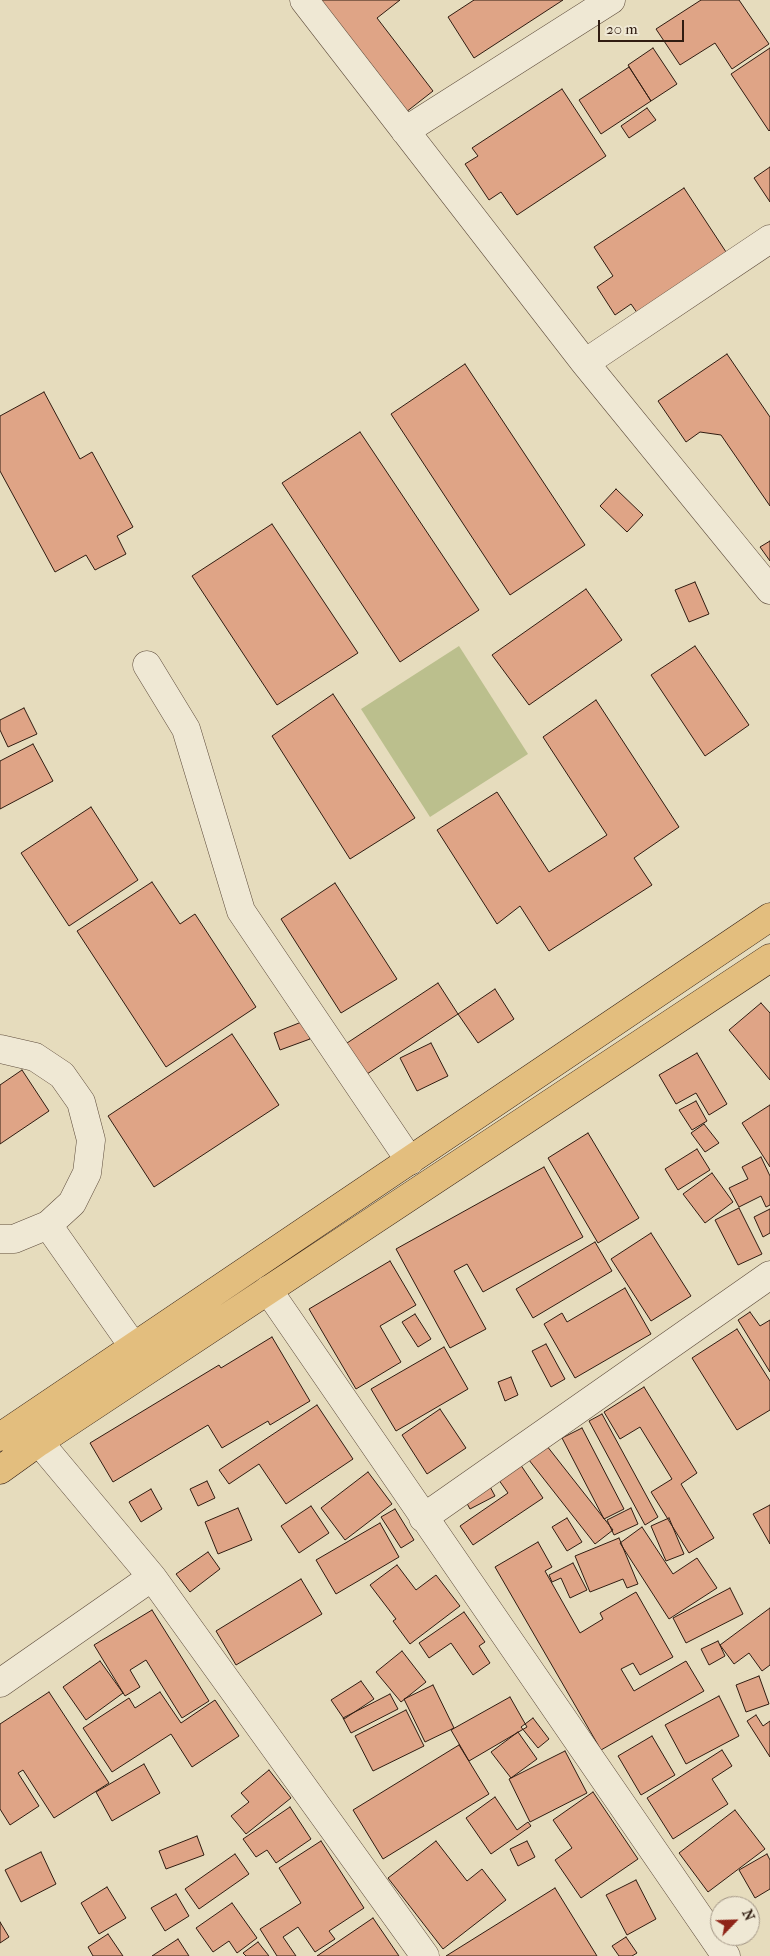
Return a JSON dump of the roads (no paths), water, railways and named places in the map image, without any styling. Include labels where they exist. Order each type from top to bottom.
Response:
[{"type":"main road","points":[[0,1437],[770,917]]},
{"type":"main road","points":[[0,1470],[39,1442],[770,958]]},
{"type":"street","points":[[304,0],[585,363],[770,590]]},
{"type":"street","points":[[406,131],[611,0]]},
{"type":"street","points":[[585,363],[770,239]]},
{"type":"street","points":[[147,665],[186,729],[241,911],[410,1161]]},
{"type":"street","points":[[0,1049],[35,1057],[62,1075],[82,1102],[91,1140],[87,1173],[72,1203],[48,1225],[14,1238],[0,1239]]},
{"type":"street","points":[[48,1225],[133,1346]]},
{"type":"street","points":[[423,1518],[770,1275]]},
{"type":"street","points":[[268,1290],[726,1956]]},
{"type":"street","points":[[34,1415],[39,1442],[152,1577],[425,1956]]},
{"type":"street","points":[[0,1683],[152,1577]]}]
